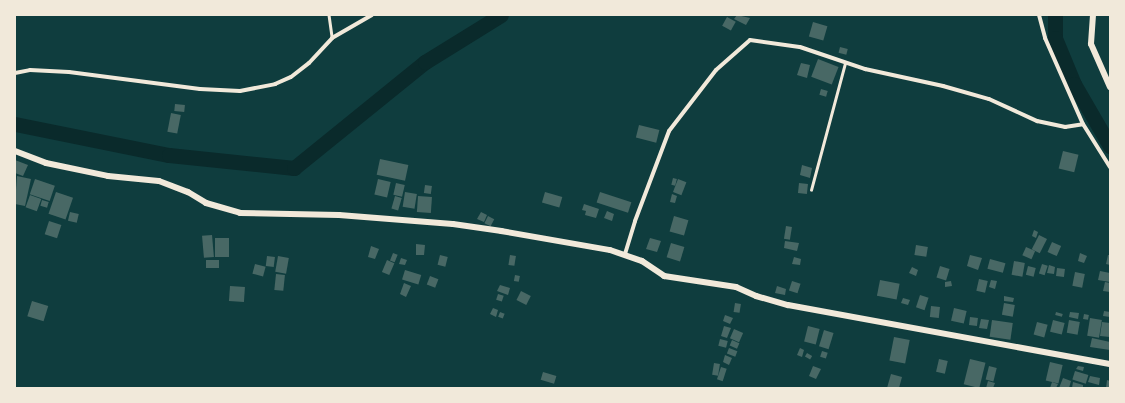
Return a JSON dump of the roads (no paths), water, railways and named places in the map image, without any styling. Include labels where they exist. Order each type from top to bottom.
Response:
[{"type":"street","points":[[15,73],[30,70],[69,72],[200,89],[240,91],[275,84],[291,77],[309,63],[332,38],[372,15]]},
{"type":"street","points":[[1038,15],[1045,38],[1083,124],[1110,167]]},
{"type":"street","points":[[1093,15],[1091,44],[1110,87]]},
{"type":"street","points":[[625,254],[639,209],[670,131],[697,92],[744,42],[750,40],[800,47],[845,62],[989,99],[1037,121],[1065,127],[1083,124]]},
{"type":"street","points":[[15,151],[46,163],[100,175],[159,181],[188,192],[206,203],[240,213],[339,215],[453,224],[625,254],[642,261],[664,276],[736,287],[756,296],[788,305],[1110,364]]},
{"type":"lane","points":[[329,15],[332,38]]},
{"type":"lane","points":[[811,190],[845,62]]},
{"type":"waterway","points":[[15,124],[169,155],[294,168],[425,62],[501,15]]},
{"type":"waterway","points":[[1055,15],[1055,38],[1074,84],[1110,146]]}]
